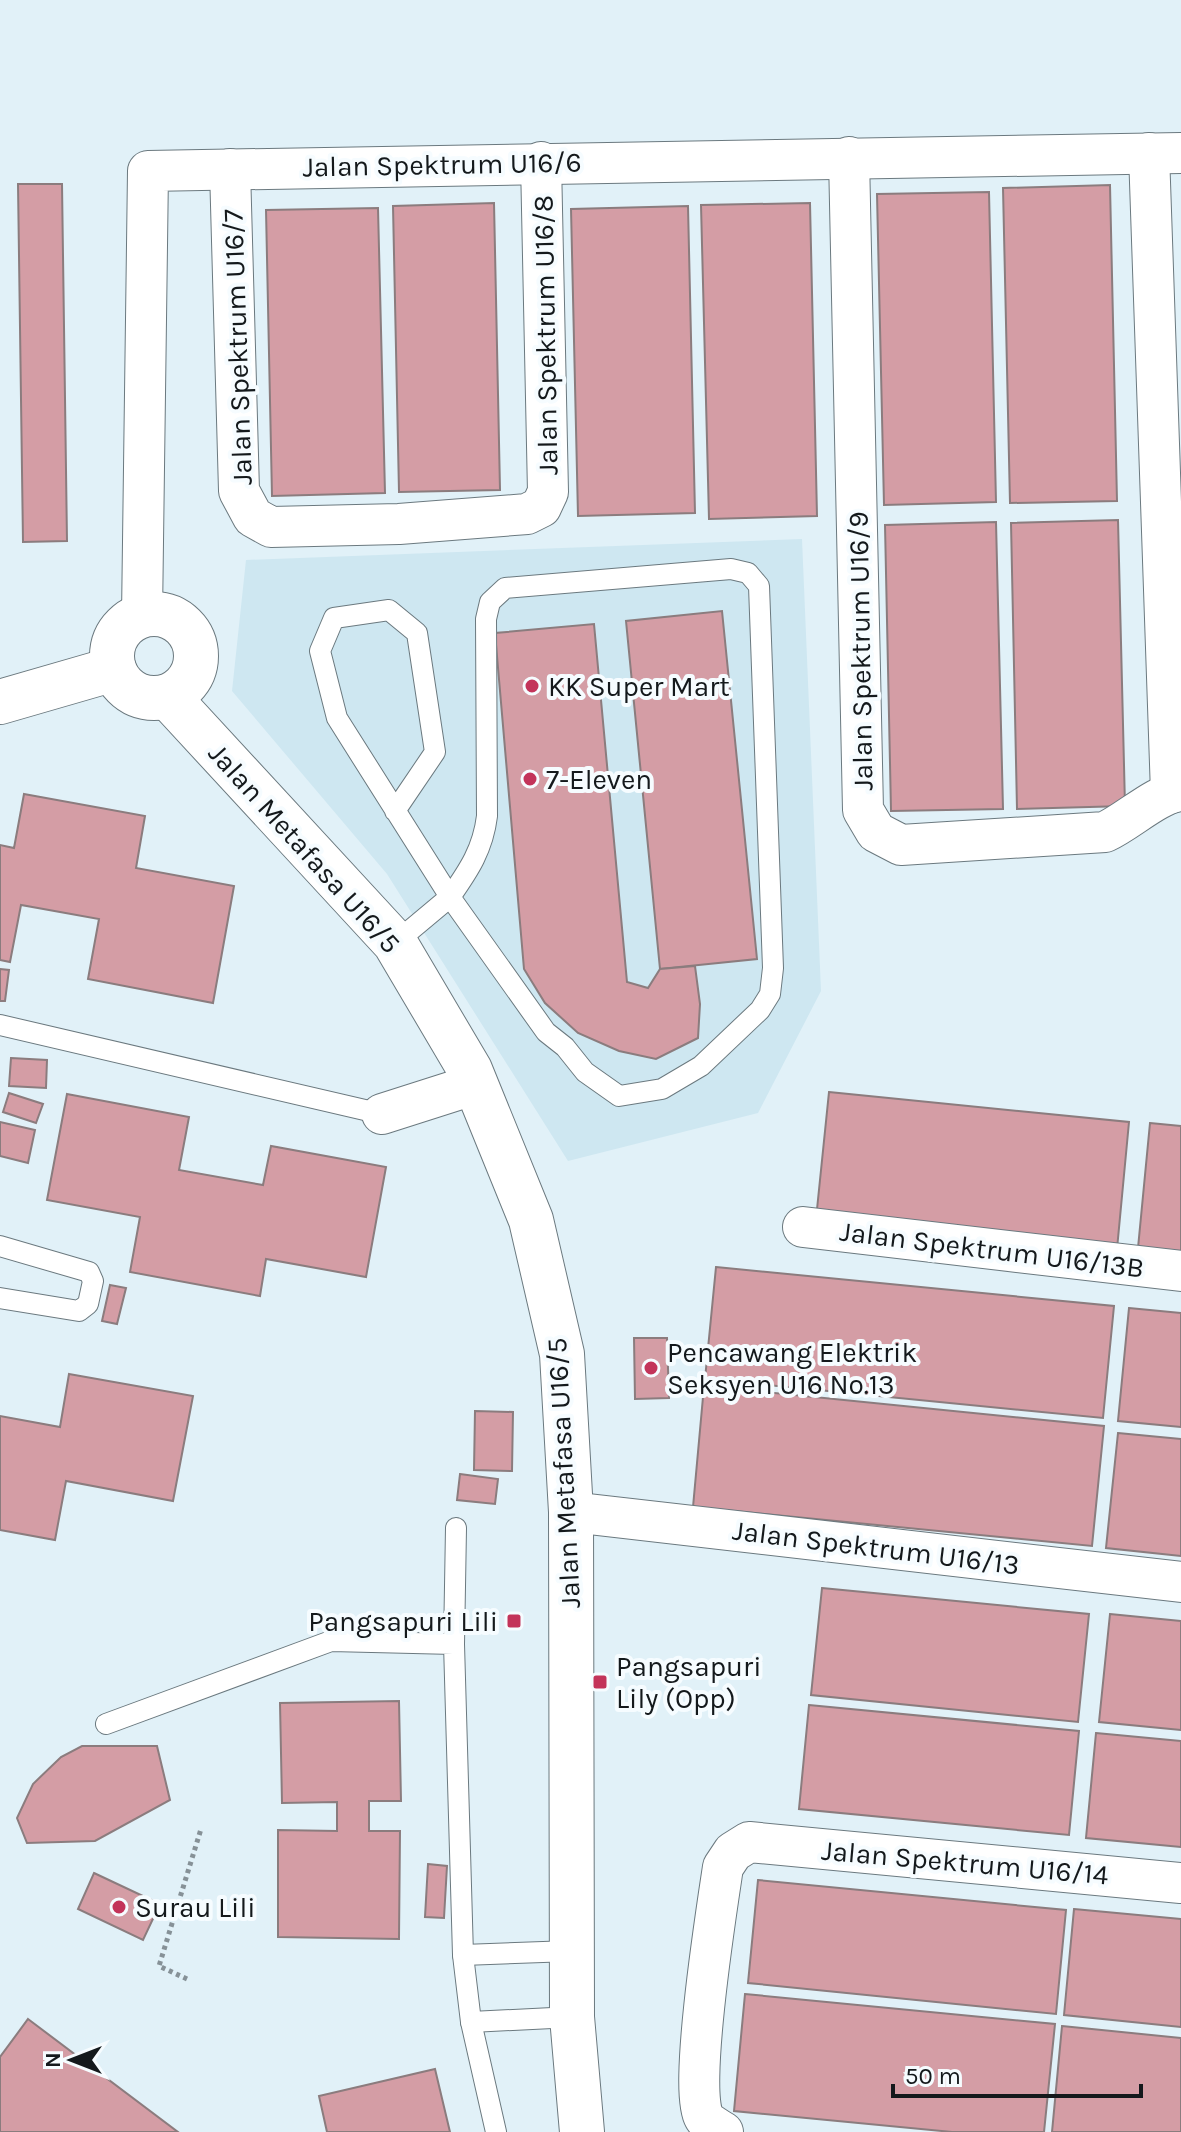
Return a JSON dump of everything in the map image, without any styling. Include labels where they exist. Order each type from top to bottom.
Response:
[{"type":"street","name":"Jalan Spektrum U16/6","points":[[142,616],[148,171],[1165,153]]},
{"type":"street","points":[[1165,153],[1176,792]]},
{"type":"street","name":"Jalan Spektrum U16/9","points":[[849,157],[863,810],[876,832],[901,845],[1105,832],[1128,822],[1176,792]]},
{"type":"street","name":"Jalan Spektrum U16/8","points":[[399,524],[527,514],[541,507],[548,492],[541,162]]},
{"type":"street","name":"Jalan Spektrum U16/7","points":[[230,169],[239,491],[253,517],[271,527],[399,524]]},
{"type":"street","points":[[153,613],[175,618],[195,644],[197,655],[192,676],[168,697],[156,699],[134,694],[118,679],[114,669],[113,647],[117,636],[142,616],[153,613]]},
{"type":"street","points":[[0,702],[114,669]]},
{"type":"street","name":"Jalan Metafasa U16/5","points":[[168,697],[395,943],[476,1084],[531,1220],[562,1354],[571,1512],[572,2017],[582,2132]]},
{"type":"street","points":[[382,1114],[476,1084]]},
{"type":"street","name":"Jalan Spektrum U16/13B","points":[[803,1227],[1181,1271]]},
{"type":"street","name":"Jalan Spektrum U16/13","points":[[571,1512],[1181,1582]]},
{"type":"street","name":"Jalan Spektrum U16/14","points":[[723,2132],[704,2118],[699,2099],[707,1983],[723,1867],[733,1852],[749,1842],[1181,1883]]},
{"type":"lane","points":[[395,811],[435,752],[417,633],[389,610],[334,618],[320,651],[337,718],[395,811],[450,897],[546,1032],[565,1047],[585,1072],[619,1096],[662,1089],[701,1066],[760,1010],[770,994],[773,968],[759,586],[748,573],[731,569],[505,588],[490,602],[486,619],[487,816],[484,839],[474,864],[450,897],[395,943]]},
{"type":"lane","points":[[0,1025],[382,1114]]},
{"type":"lane","points":[[0,1246],[89,1272],[93,1281],[88,1304],[79,1311],[0,1298]]},
{"type":"lane","points":[[456,1528],[454,1644],[463,1955],[471,2022],[496,2132]]},
{"type":"lane","points":[[106,1724],[331,1641],[454,1644]]},
{"type":"lane","points":[[463,1955],[571,1951]]},
{"type":"lane","points":[[471,2022],[572,2017]]},
{"type":"path","points":[[187,1979],[159,1966],[201,1829]]},
{"type":"shaded area","points":[[802,539],[821,991],[758,1113],[568,1161],[387,874],[232,691],[246,560]]},
{"type":"building","points":[[18,184],[62,184],[67,541],[23,542]]},
{"type":"building","points":[[1110,185],[1117,501],[1010,503],[1003,188]]},
{"type":"building","points":[[989,192],[996,502],[884,505],[877,194]]},
{"type":"building","points":[[494,203],[500,490],[399,492],[393,206]]},
{"type":"building","points":[[810,203],[817,516],[709,519],[701,205]]},
{"type":"building","points":[[688,206],[695,513],[578,516],[571,209]]},
{"type":"building","points":[[378,208],[385,493],[272,496],[266,210]]},
{"type":"building","points":[[1118,520],[1125,806],[1017,809],[1011,523]]},
{"type":"building","points":[[996,522],[1003,809],[891,811],[885,525]]},
{"type":"building","points":[[722,611],[757,959],[660,969],[626,621]]},
{"type":"building","points":[[594,624],[627,982],[648,988],[660,969],[695,966],[700,1004],[698,1038],[656,1059],[619,1051],[578,1033],[545,1003],[524,969],[495,633]]},
{"type":"building","points":[[24,794],[145,816],[136,868],[234,886],[213,1003],[88,979],[99,919],[21,905],[10,962],[0,960],[0,845],[14,848]]},
{"type":"building","points":[[0,969],[9,970],[5,1001],[0,1001]]},
{"type":"building","points":[[11,1058],[47,1060],[46,1088],[9,1086]]},
{"type":"building","points":[[829,1092],[1129,1122],[1117,1249],[816,1219]]},
{"type":"building","points":[[9,1093],[43,1104],[36,1123],[3,1112]]},
{"type":"building","points":[[67,1094],[189,1117],[179,1170],[263,1185],[271,1146],[386,1167],[366,1277],[266,1259],[260,1296],[130,1272],[140,1217],[47,1200]]},
{"type":"building","points":[[0,1122],[35,1130],[28,1163],[0,1156]]},
{"type":"building","points":[[1150,1123],[1181,1126],[1181,1252],[1138,1248]]},
{"type":"building","points":[[716,1267],[1114,1306],[1103,1418],[705,1379]]},
{"type":"building","points":[[110,1285],[126,1288],[117,1324],[102,1321]]},
{"type":"building","points":[[1129,1308],[1181,1313],[1181,1427],[1118,1421]]},
{"type":"building","name":"Pencawang Elektrik Seksyen U16 No.13","points":[[634,1338],[667,1338],[669,1398],[635,1399]]},
{"type":"building","points":[[69,1374],[193,1396],[173,1501],[66,1481],[55,1540],[0,1530],[0,1416],[60,1427]]},
{"type":"building","points":[[704,1386],[1104,1426],[1092,1546],[693,1507]]},
{"type":"building","points":[[475,1411],[513,1412],[512,1471],[474,1470]]},
{"type":"building","points":[[1118,1433],[1181,1439],[1181,1556],[1106,1548]]},
{"type":"building","points":[[460,1474],[498,1479],[495,1504],[457,1500]]},
{"type":"building","points":[[822,1588],[1089,1614],[1078,1722],[811,1695]]},
{"type":"building","points":[[1110,1614],[1181,1621],[1181,1730],[1099,1722]]},
{"type":"building","points":[[399,1701],[401,1801],[369,1801],[369,1831],[400,1831],[399,1939],[278,1937],[278,1830],[337,1831],[337,1802],[282,1803],[280,1703]]},
{"type":"building","points":[[809,1705],[1079,1731],[1069,1835],[799,1809]]},
{"type":"building","points":[[1096,1733],[1181,1741],[1181,1847],[1086,1838]]},
{"type":"building","points":[[82,1746],[157,1746],[170,1800],[95,1841],[27,1843],[17,1818],[33,1784],[61,1757]]},
{"type":"building","points":[[428,1864],[447,1866],[444,1918],[425,1917]]},
{"type":"building","name":"Surau Lili","points":[[94,1873],[160,1904],[143,1940],[78,1909]]},
{"type":"building","points":[[758,1880],[1066,1910],[1056,2014],[748,1983]]},
{"type":"building","points":[[1074,1909],[1181,1919],[1181,2027],[1064,2015]]},
{"type":"building","points":[[745,1994],[1055,2024],[1044,2132],[952,2132],[734,2111]]},
{"type":"building","points":[[28,2019],[178,2132],[0,2132],[0,2057]]},
{"type":"building","points":[[1062,2026],[1181,2038],[1181,2132],[1052,2132]]},
{"type":"building","points":[[435,2069],[450,2132],[327,2132],[319,2096]]},
{"type":"place","name":"KK Super Mart","points":[[532,686]]},
{"type":"place","name":"7-Eleven","points":[[530,779]]},
{"type":"place","name":"Pencawang Elektrik Seksyen U16 No.13","points":[[651,1368]]},
{"type":"place","name":"Pangsapuri Lili","points":[[514,1621]]},
{"type":"place","name":"Pangsapuri Lily (Opp)","points":[[600,1682]]},
{"type":"place","name":"Surau Lili","points":[[119,1907]]}]
